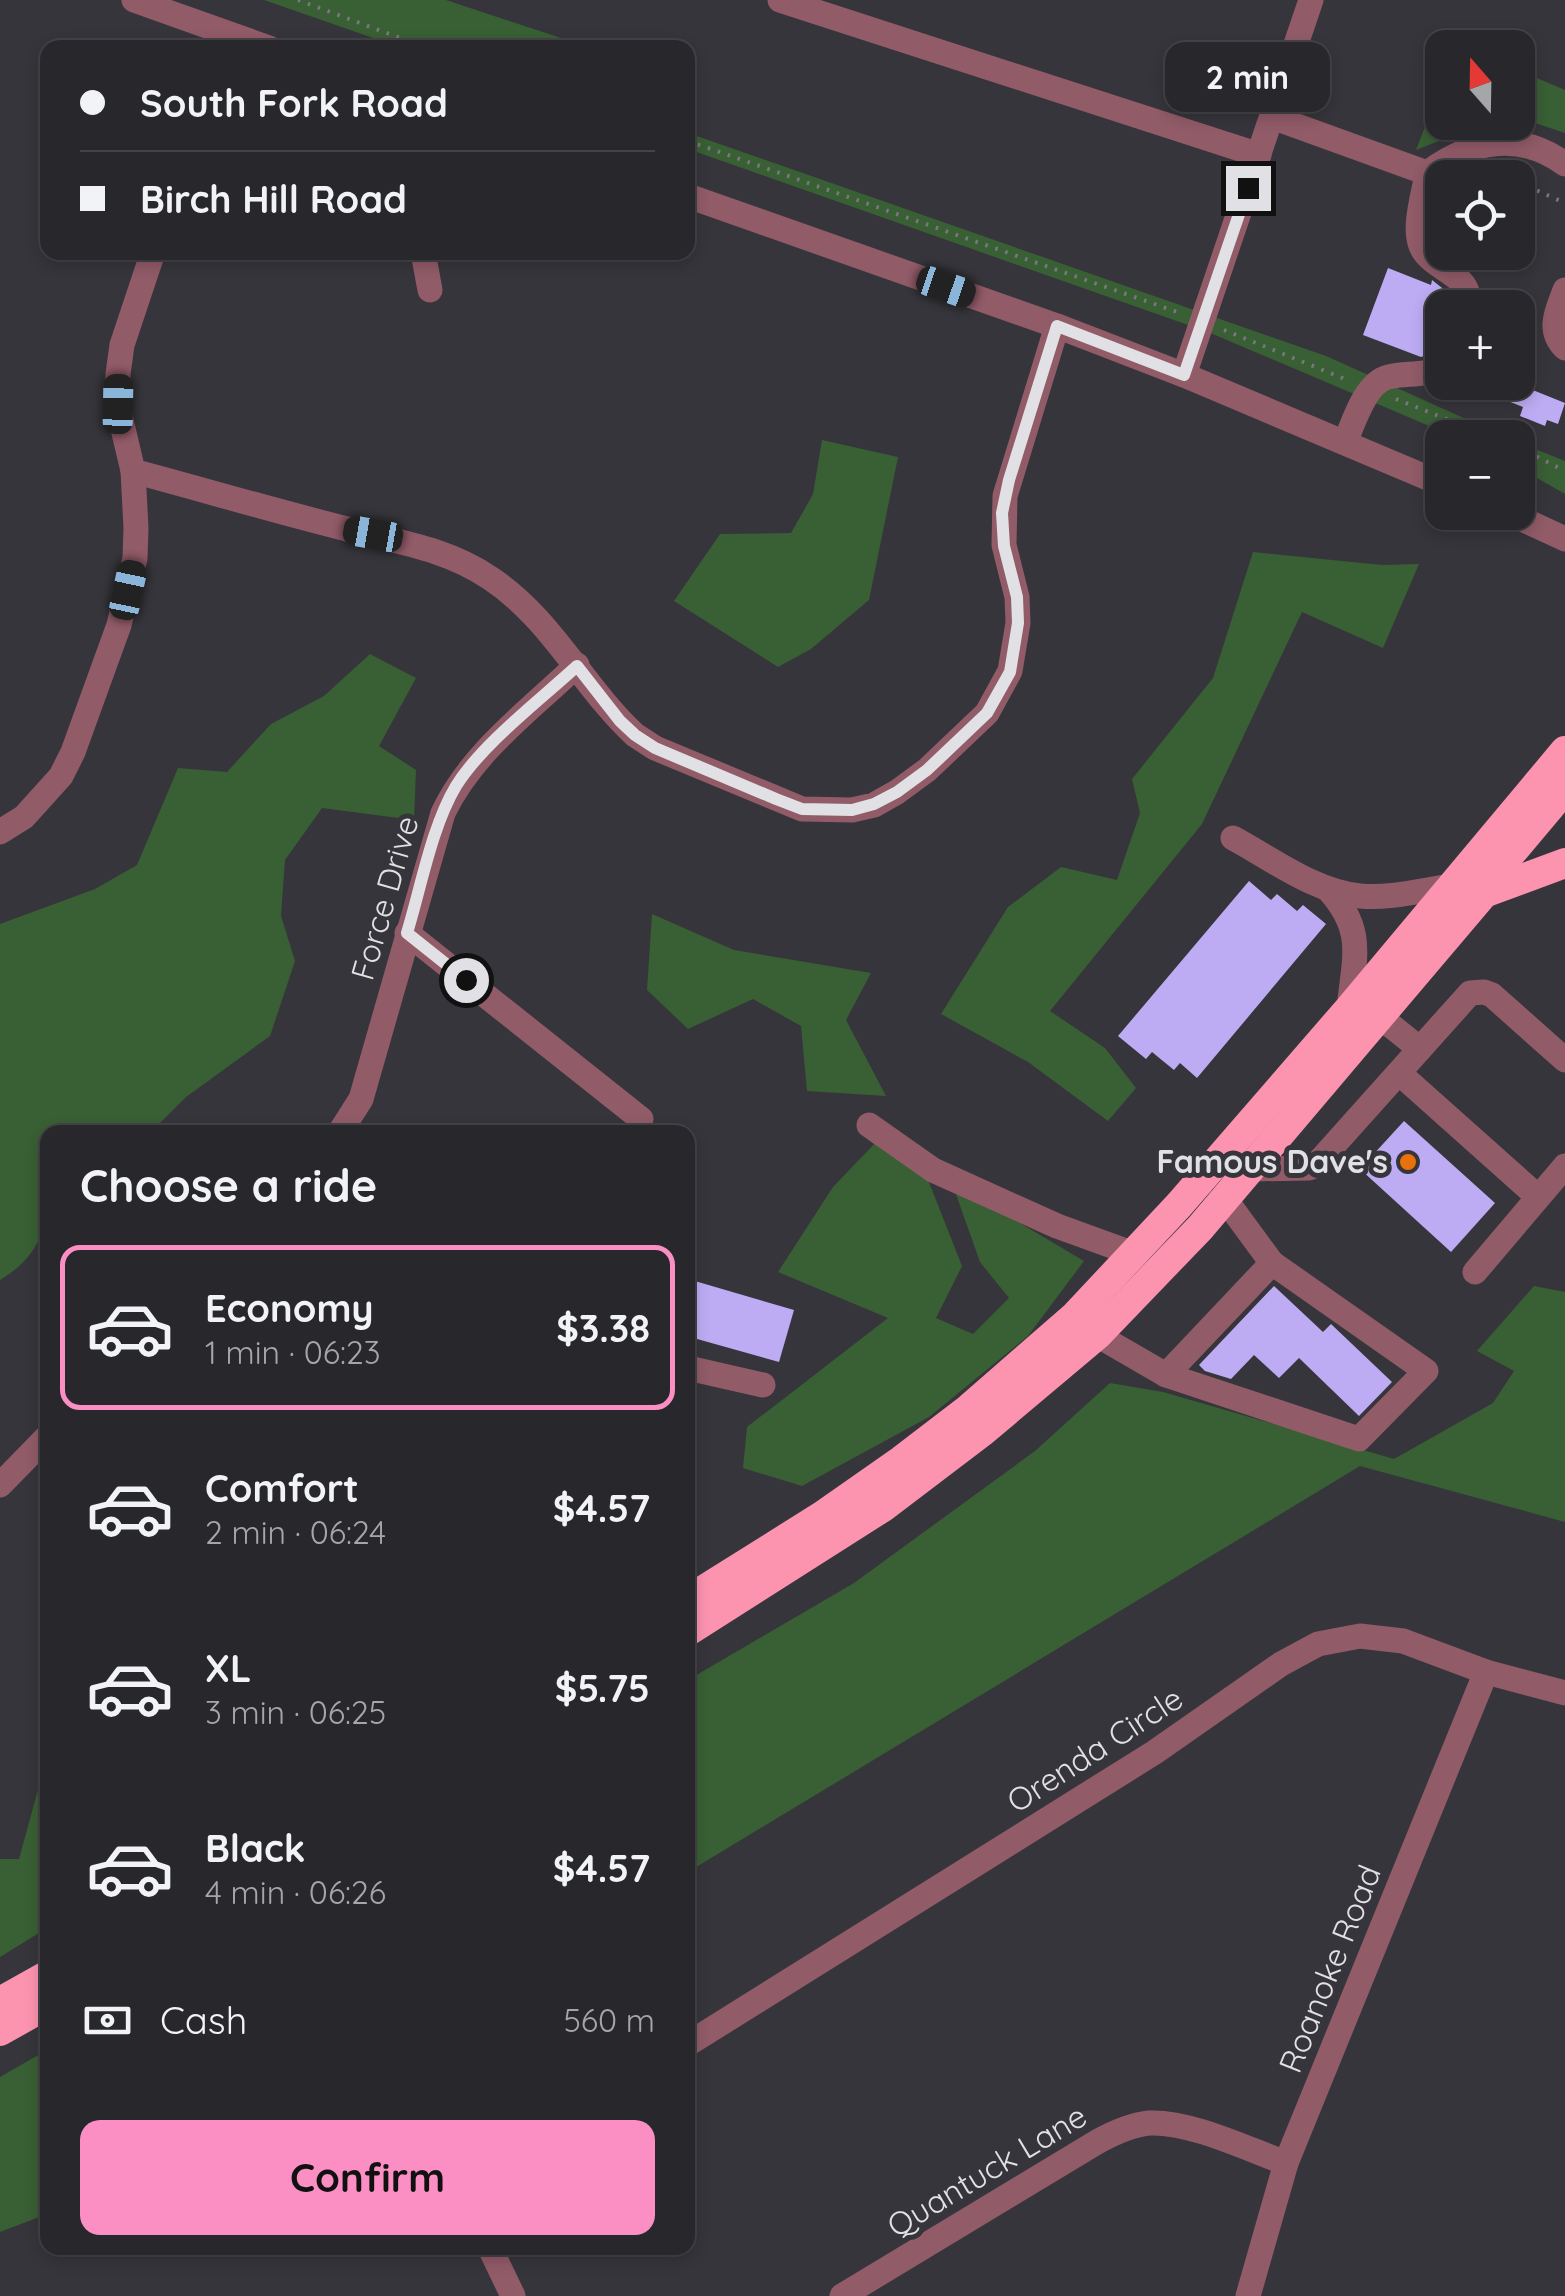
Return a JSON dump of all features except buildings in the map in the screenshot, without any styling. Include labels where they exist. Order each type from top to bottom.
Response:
[{"type":"highway","points":[[695,1596],[822,1516],[953,1421],[1075,1316],[1134,1254],[1348,1008],[1565,751]]},
{"type":"highway","points":[[695,1627],[883,1507],[983,1431],[1097,1335],[1225,1199],[1484,893],[1495,872],[1565,789]]},
{"type":"highway","points":[[1484,893],[1565,863]]},
{"type":"highway","points":[[0,2002],[40,1980]]},
{"type":"highway","points":[[0,2031],[40,2008]]},
{"type":"street","points":[[134,0],[225,40]]},
{"type":"street","points":[[780,0],[1259,155]]},
{"type":"street","points":[[1184,375],[1311,0]]},
{"type":"street","points":[[1272,117],[1425,172]]},
{"type":"street","points":[[1446,160],[1460,151],[1492,142],[1512,142],[1538,149],[1565,164]]},
{"type":"street","points":[[1425,186],[1418,231],[1425,252]]},
{"type":"street","points":[[695,198],[1057,326],[1425,477]]},
{"type":"street","points":[[0,832],[24,816],[61,776],[119,626],[132,574],[136,528],[133,471],[118,404],[118,374],[122,345],[150,260]]},
{"type":"street","points":[[423,260],[430,290]]},
{"type":"street","points":[[1447,270],[1467,290]]},
{"type":"street","points":[[1565,290],[1554,327],[1556,338],[1565,348]]},
{"type":"street","points":[[133,471],[426,546],[454,558],[491,578],[526,608],[620,721],[655,748],[802,809],[852,810],[897,792],[927,770],[987,713],[1010,672],[1018,623],[1017,597],[1004,546],[1002,513],[1057,326]]},
{"type":"street","points":[[1345,442],[1370,389],[1384,377],[1425,374]]},
{"type":"street","points":[[1535,525],[1565,539]]},
{"type":"street","name":"Force Drive","points":[[344,1125],[361,1099],[443,813],[456,787],[473,763],[577,666]]},
{"type":"street","points":[[1233,838],[1328,889],[1346,908],[1354,927],[1348,1008]]},
{"type":"street","points":[[1328,889],[1371,896],[1452,886]]},
{"type":"street","points":[[407,933],[641,1119]]},
{"type":"street","points":[[1250,1169],[1316,1165],[1466,996],[1479,992],[1492,996],[1565,1060]]},
{"type":"street","points":[[1379,1016],[1420,1049]]},
{"type":"street","points":[[1399,1073],[1538,1197]]},
{"type":"street","points":[[869,1125],[933,1170],[1057,1226],[1134,1254]]},
{"type":"street","points":[[1475,1272],[1565,1166]]},
{"type":"street","points":[[1097,1335],[1166,1375],[1359,1438],[1426,1370],[1272,1263],[1225,1199]]},
{"type":"street","points":[[1166,1375],[1272,1263]]},
{"type":"street","points":[[695,1370],[763,1386]]},
{"type":"street","points":[[0,1485],[40,1444]]},
{"type":"street","name":"Orenda Circle","points":[[695,2040],[1155,1752],[1305,1649],[1332,1640],[1375,1636],[1403,1641],[1486,1672],[1565,1693]]},
{"type":"street","name":"Roanoke Road","points":[[1248,2296],[1286,2162],[1486,1672]]},
{"type":"street","name":"Quantuck Lane","points":[[842,2296],[1097,2142],[1131,2127],[1149,2124],[1193,2130],[1286,2162]]},
{"type":"street","points":[[493,2255],[513,2296]]},
{"type":"path","points":[[298,0],[406,40]]},
{"type":"path","points":[[695,143],[1204,322],[1448,420]]},
{"type":"path","points":[[1535,190],[1565,204]]},
{"type":"path","points":[[1535,456],[1565,471]]},
{"type":"green space","points":[[264,0],[446,0],[567,40],[379,40]]},
{"type":"green space","points":[[1535,77],[1565,90],[1565,133],[1535,123]]},
{"type":"green space","points":[[1425,126],[1425,140],[1441,140],[1416,150]]},
{"type":"green space","points":[[695,135],[1326,356],[1468,420],[1425,420],[1425,424],[1208,332],[695,151]]},
{"type":"green space","points":[[822,440],[898,457],[869,600],[811,649],[778,667],[674,601],[720,534],[791,533],[813,494]]},
{"type":"green space","points":[[1535,449],[1565,461],[1565,494],[1535,477]]},
{"type":"green space","points":[[1253,552],[1382,565],[1419,564],[1383,648],[1302,612],[1202,824],[1050,1011],[1105,1048],[1136,1088],[1108,1121],[1028,1062],[941,1014],[1008,907],[1061,867],[1117,880],[1140,813],[1132,779],[1213,678]]},
{"type":"green space","points":[[370,654],[416,678],[379,746],[416,770],[414,820],[322,808],[285,860],[281,916],[295,961],[270,1036],[186,1097],[158,1125],[40,1125],[40,1238],[19,1266],[0,1280],[0,924],[95,889],[137,865],[178,768],[227,772],[271,724],[324,696]]},
{"type":"green space","points":[[652,914],[734,950],[871,973],[846,1020],[886,1096],[807,1091],[801,1026],[753,999],[688,1029],[647,990]]},
{"type":"green space","points":[[879,1139],[923,1167],[962,1266],[936,1318],[973,1334],[1009,1298],[980,1262],[952,1183],[1084,1261],[1028,1336],[929,1417],[802,1486],[743,1468],[747,1427],[888,1318],[778,1272],[833,1187]]},
{"type":"green space","points":[[1534,1286],[1565,1292],[1565,1522],[1360,1466],[695,1868],[695,1676],[854,1583],[1035,1451],[1110,1383],[1163,1392],[1394,1459],[1493,1403],[1514,1371],[1477,1351]]},
{"type":"green space","points":[[40,1782],[40,1932],[0,1957],[0,1859],[19,1859]]},
{"type":"green space","points":[[40,2054],[40,2217],[0,2232],[0,2077]]},
{"type":"place","name":"Famous Dave's","points":[[1408,1162]]},
{"type":"route","points":[[466,980],[407,933],[443,813],[473,763],[577,666],[620,721],[655,748],[802,809],[826,812],[874,804],[897,792],[927,770],[987,713],[1010,672],[1018,623],[1017,597],[1002,529],[1005,496],[1057,326],[1184,375],[1248,188]]}]
